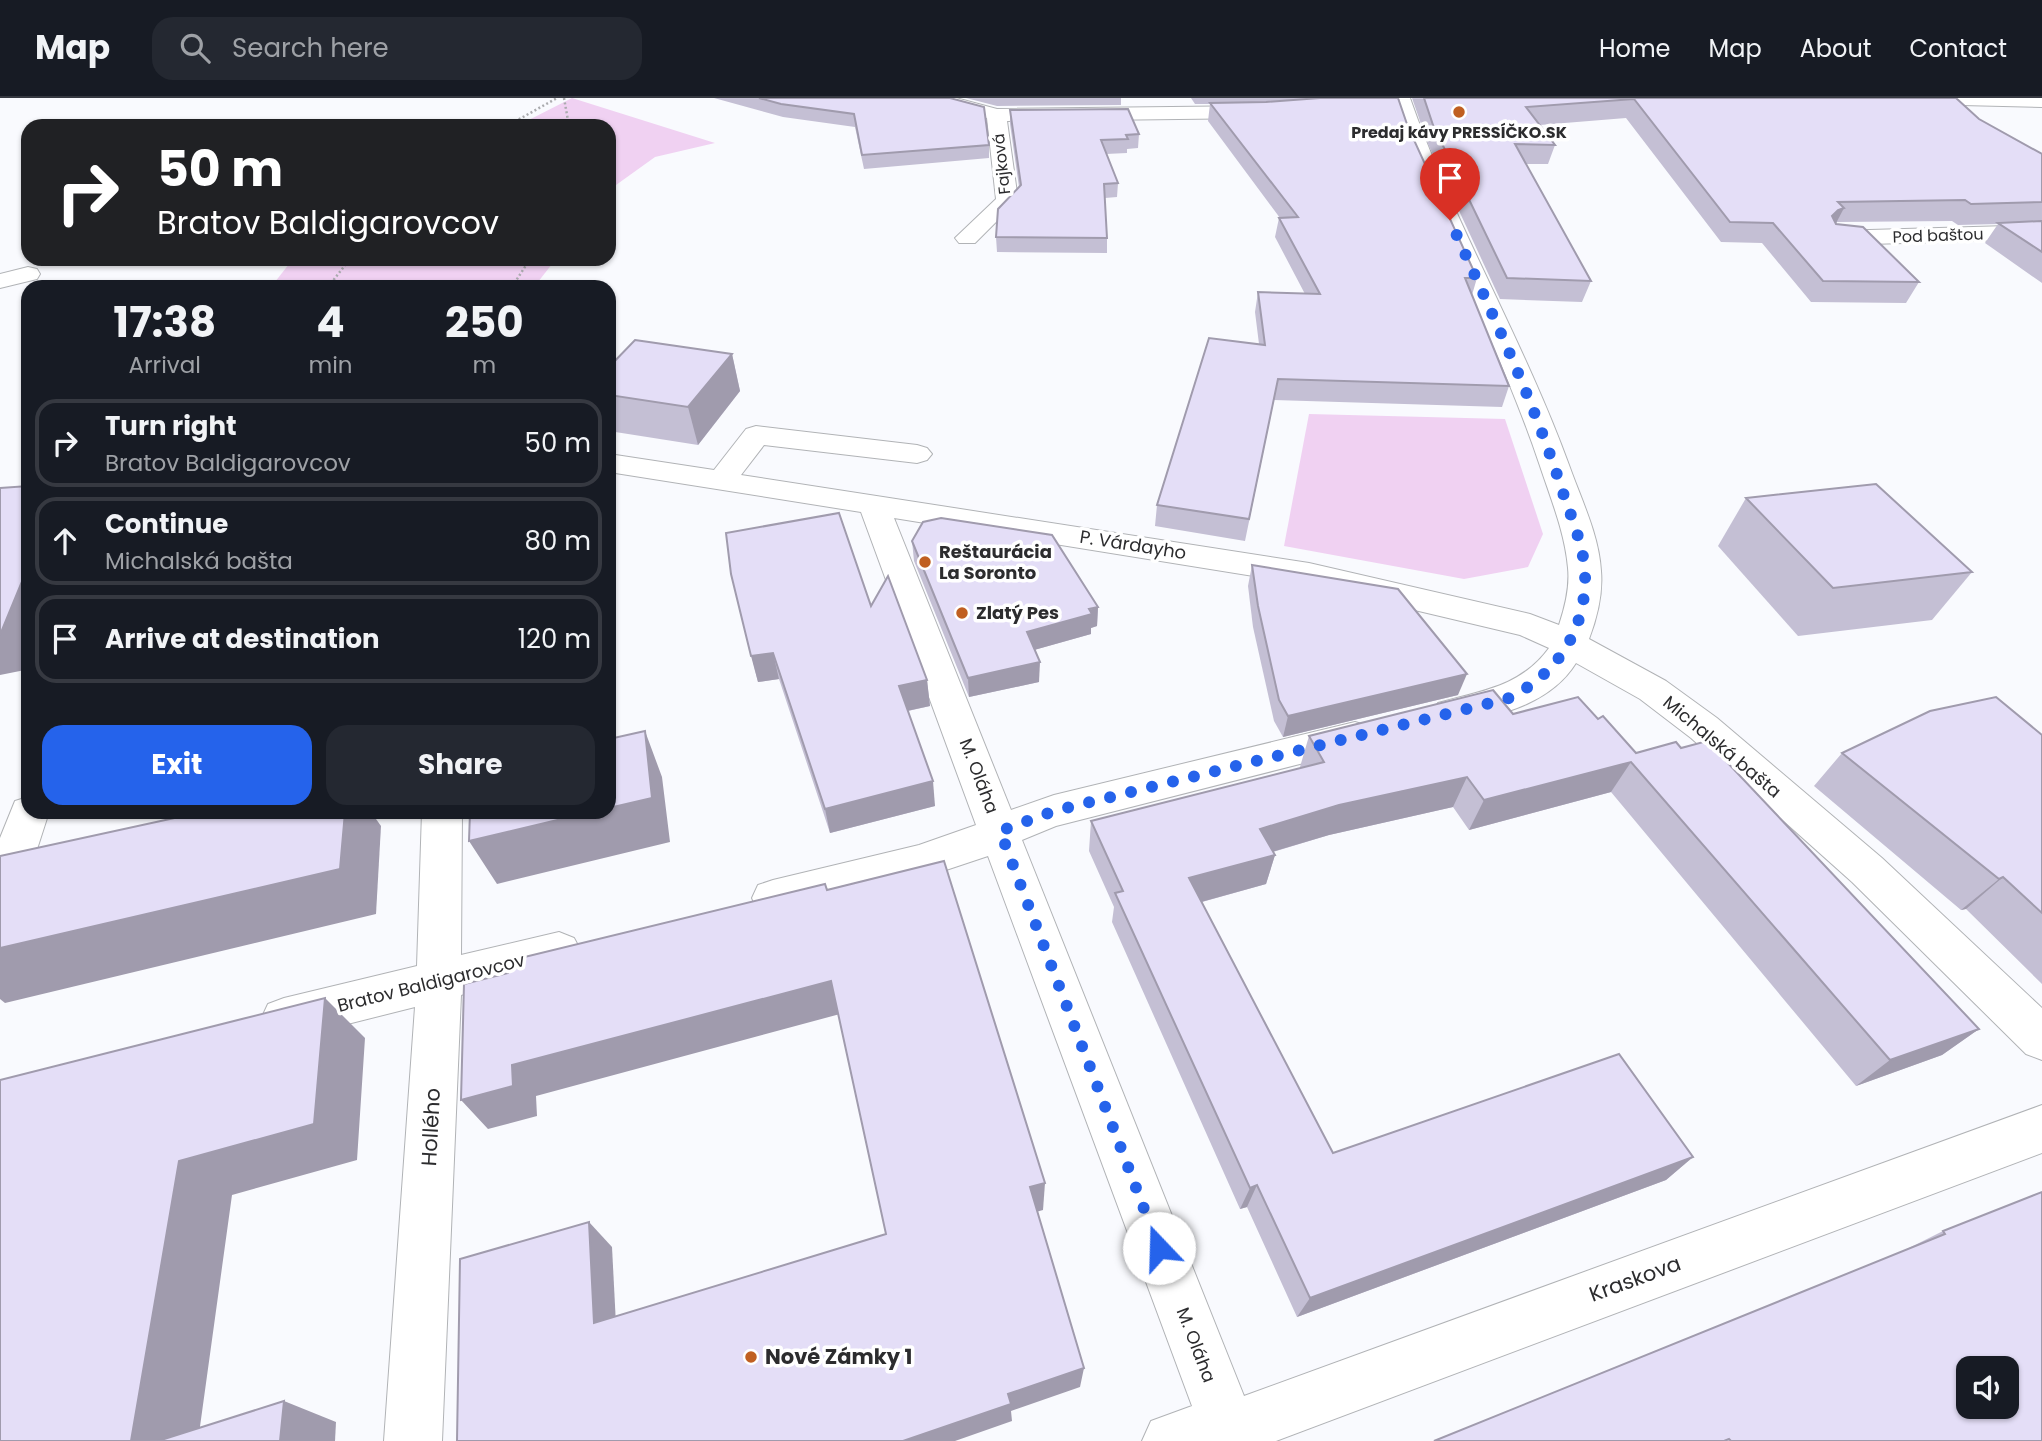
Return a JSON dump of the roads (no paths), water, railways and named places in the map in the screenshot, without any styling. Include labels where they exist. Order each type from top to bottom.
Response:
[{"type":"street","name":"Fajková","points":[[934,98],[996,115],[1277,111]]},
{"type":"street","points":[[1920,98],[2042,101]]},
{"type":"street","points":[[737,906],[940,856],[1054,811],[1507,699],[1531,687],[1553,668],[1578,622],[1583,600],[1585,572],[1579,542],[1540,422],[1397,100]]},
{"type":"street","name":"Fajková","points":[[967,238],[1007,200],[996,115]]},
{"type":"street","name":"Pod baštou","points":[[1835,238],[2042,232]]},
{"type":"street","points":[[0,281],[28,274]]},
{"type":"street","points":[[721,481],[756,435],[917,454]]},
{"type":"street","name":"P. Várdayho","points":[[616,464],[1309,574],[1530,626],[1568,643]]},
{"type":"street","name":"M. Oláha","points":[[873,504],[1230,1436]]},
{"type":"street","name":"Michalská bašta","points":[[1568,643],[1653,690],[1704,728],[1867,870],[2042,1039]]},
{"type":"street","points":[[0,899],[27,819]]},
{"type":"street","name":"Hollého","points":[[413,1441],[439,980],[442,819]]},
{"type":"street","name":"Bratov Baldigarovcov","points":[[250,1028],[602,940]]},
{"type":"street","name":"Kraskova","points":[[1171,1441],[1200,1433],[1230,1436],[2042,1129]]},
{"type":"place","name":"Predaj kávy PRESSÍČKO.SK","points":[[1459,112]]},
{"type":"place","name":"Reštaurácia La Soronto","points":[[925,562]]},
{"type":"place","name":"Zlatý Pes","points":[[962,613]]},
{"type":"place","name":"Nové Zámky 1","points":[[751,1357]]}]
